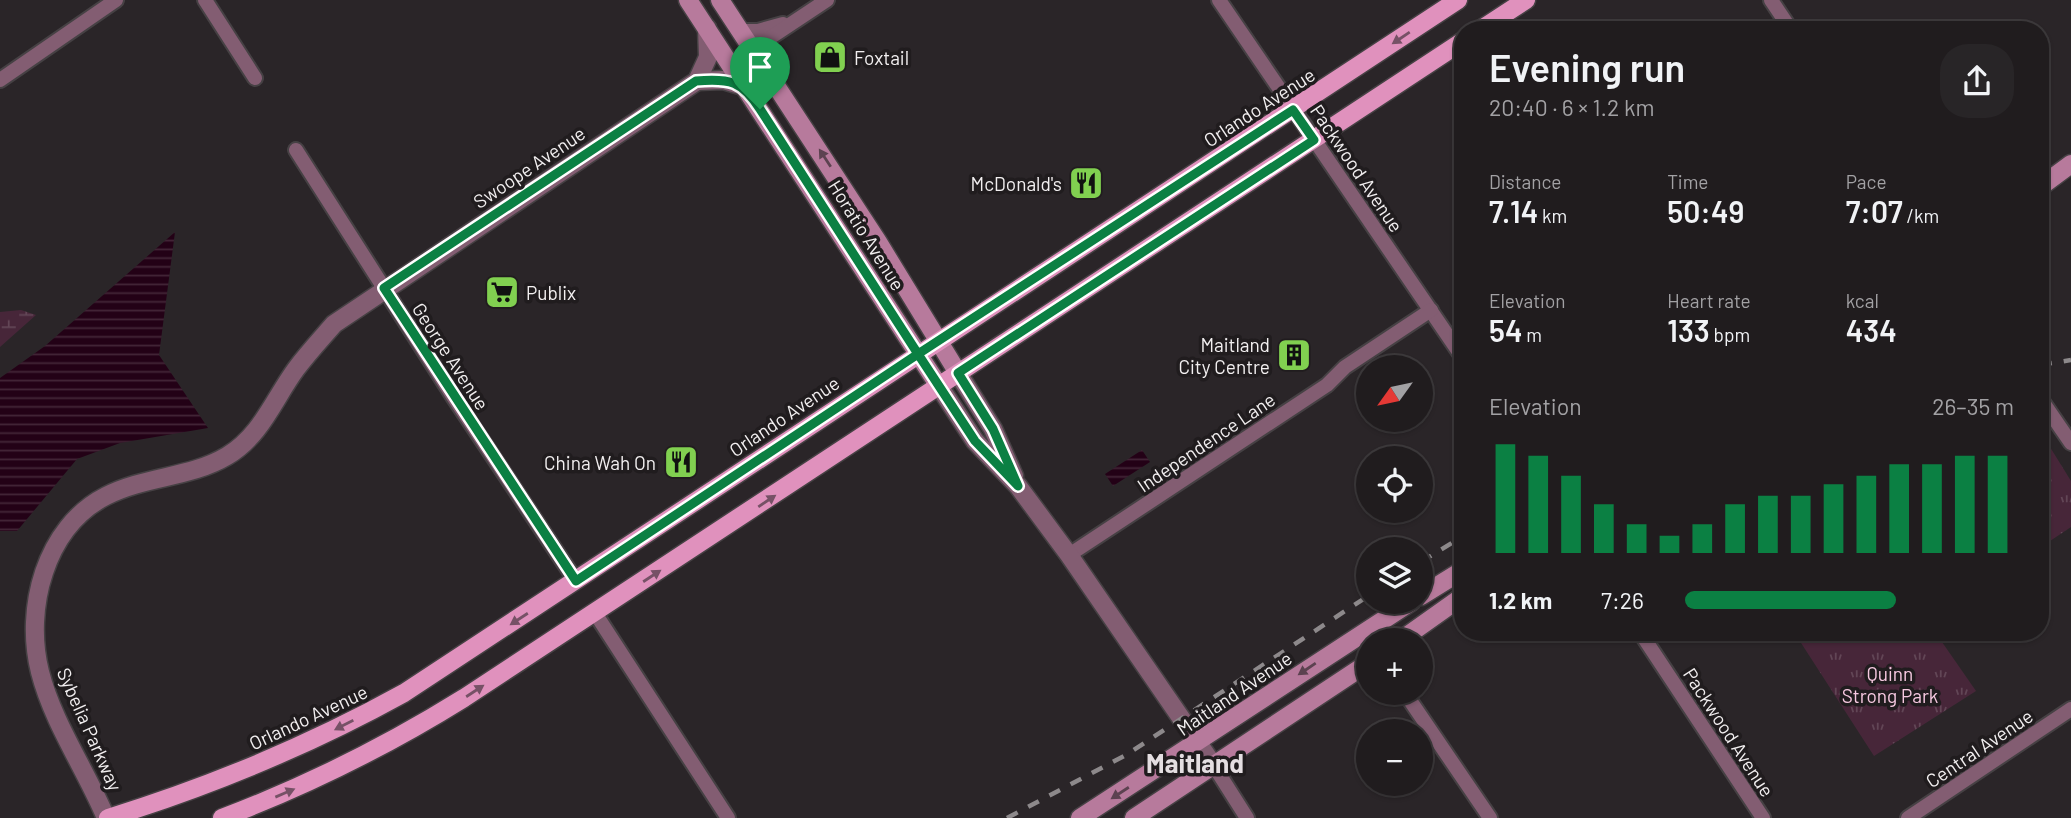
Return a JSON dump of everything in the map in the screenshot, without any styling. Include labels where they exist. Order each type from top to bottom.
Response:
[{"type":"main road","name":"Horatio Avenue","points":[[688,0],[939,386]]},
{"type":"main road","name":"Horatio Avenue","points":[[720,0],[940,340],[958,373]]},
{"type":"main road","name":"Orlando Avenue","points":[[107,818],[200,787],[273,758],[366,713],[431,676],[1458,0]]},
{"type":"main road","points":[[1494,21],[1525,0]]},
{"type":"main road","points":[[707,29],[733,47],[753,49]]},
{"type":"main road","points":[[222,818],[282,795],[420,725],[595,613],[1454,47]]},
{"type":"main road","points":[[2049,180],[2071,164]]},
{"type":"main road","points":[[1433,589],[1454,576]]},
{"type":"main road","points":[[1418,628],[1454,602]]},
{"type":"main road","name":"Maitland Avenue","points":[[1377,628],[1395,614]]},
{"type":"main road","name":"Maitland Avenue","points":[[1080,818],[1356,643]]},
{"type":"main road","points":[[1134,818],[1356,671]]},
{"type":"street","points":[[0,80],[116,0]]},
{"type":"street","points":[[205,0],[255,78]]},
{"type":"street","points":[[753,49],[827,0]]},
{"type":"street","name":"Packwood Avenue","points":[[1219,0],[1454,344]]},
{"type":"street","points":[[1771,0],[1785,21]]},
{"type":"street","points":[[741,31],[758,31],[798,19]]},
{"type":"street","points":[[707,29],[708,57],[696,81],[723,80],[746,87]]},
{"type":"street","name":"Swoope Avenue","points":[[384,288],[696,81]]},
{"type":"street","name":"George Avenue","points":[[296,150],[576,581]]},
{"type":"street","name":"Sybelia Parkway","points":[[107,818],[40,673],[37,610],[41,582],[55,544],[68,526],[106,496],[136,484],[196,470],[229,455],[256,432],[295,370],[334,324],[384,288]]},
{"type":"street","name":"Independence Lane","points":[[1069,555],[1327,385],[1345,367],[1431,310]]},
{"type":"street","name":"Horatio Avenue","points":[[958,373],[993,429],[1018,486]]},
{"type":"street","name":"Horatio Avenue","points":[[939,386],[975,441],[1018,486],[1069,555],[1247,818]]},
{"type":"street","points":[[2049,411],[2071,443]]},
{"type":"street","points":[[595,613],[728,818]]},
{"type":"street","name":"Packwood Avenue","points":[[1646,641],[1763,818]]},
{"type":"street","points":[[1413,705],[1490,818]]},
{"type":"street","name":"Central Avenue","points":[[1908,818],[2071,709]]},
{"type":"green space","points":[[21,310],[36,315],[0,347],[0,312]]},
{"type":"green space","points":[[2049,446],[2071,481],[2071,527],[2049,542]]},
{"type":"green space","name":"Quinn Strong Park","points":[[1800,641],[1941,641],[1976,691],[1874,756]]},
{"type":"shaded area","points":[[175,232],[159,355],[208,428],[120,443],[77,459],[17,531],[0,531],[0,378],[45,346]]},
{"type":"shaded area","points":[[1142,450],[1150,462],[1113,486],[1105,474]]},
{"type":"railway","points":[[2049,364],[2071,360]]},
{"type":"railway","points":[[1433,555],[1454,542]]},
{"type":"railway","points":[[1007,818],[1126,755],[1356,604]]},
{"type":"place","name":"Foxtail","points":[[830,57]]},
{"type":"place","name":"McDonald's","points":[[1086,183]]},
{"type":"place","name":"Publix","points":[[502,292]]},
{"type":"place","name":"Maitland City Centre","points":[[1294,355]]},
{"type":"place","name":"China Wah On","points":[[681,462]]},
{"type":"district","name":"Maitland","points":[[1195,762]]},
{"type":"route","points":[[760,109],[746,87],[723,80],[696,81],[384,288],[576,581],[918,354],[975,441],[1018,486],[993,429],[958,373],[1314,140],[1293,110],[918,354],[760,109]]}]
